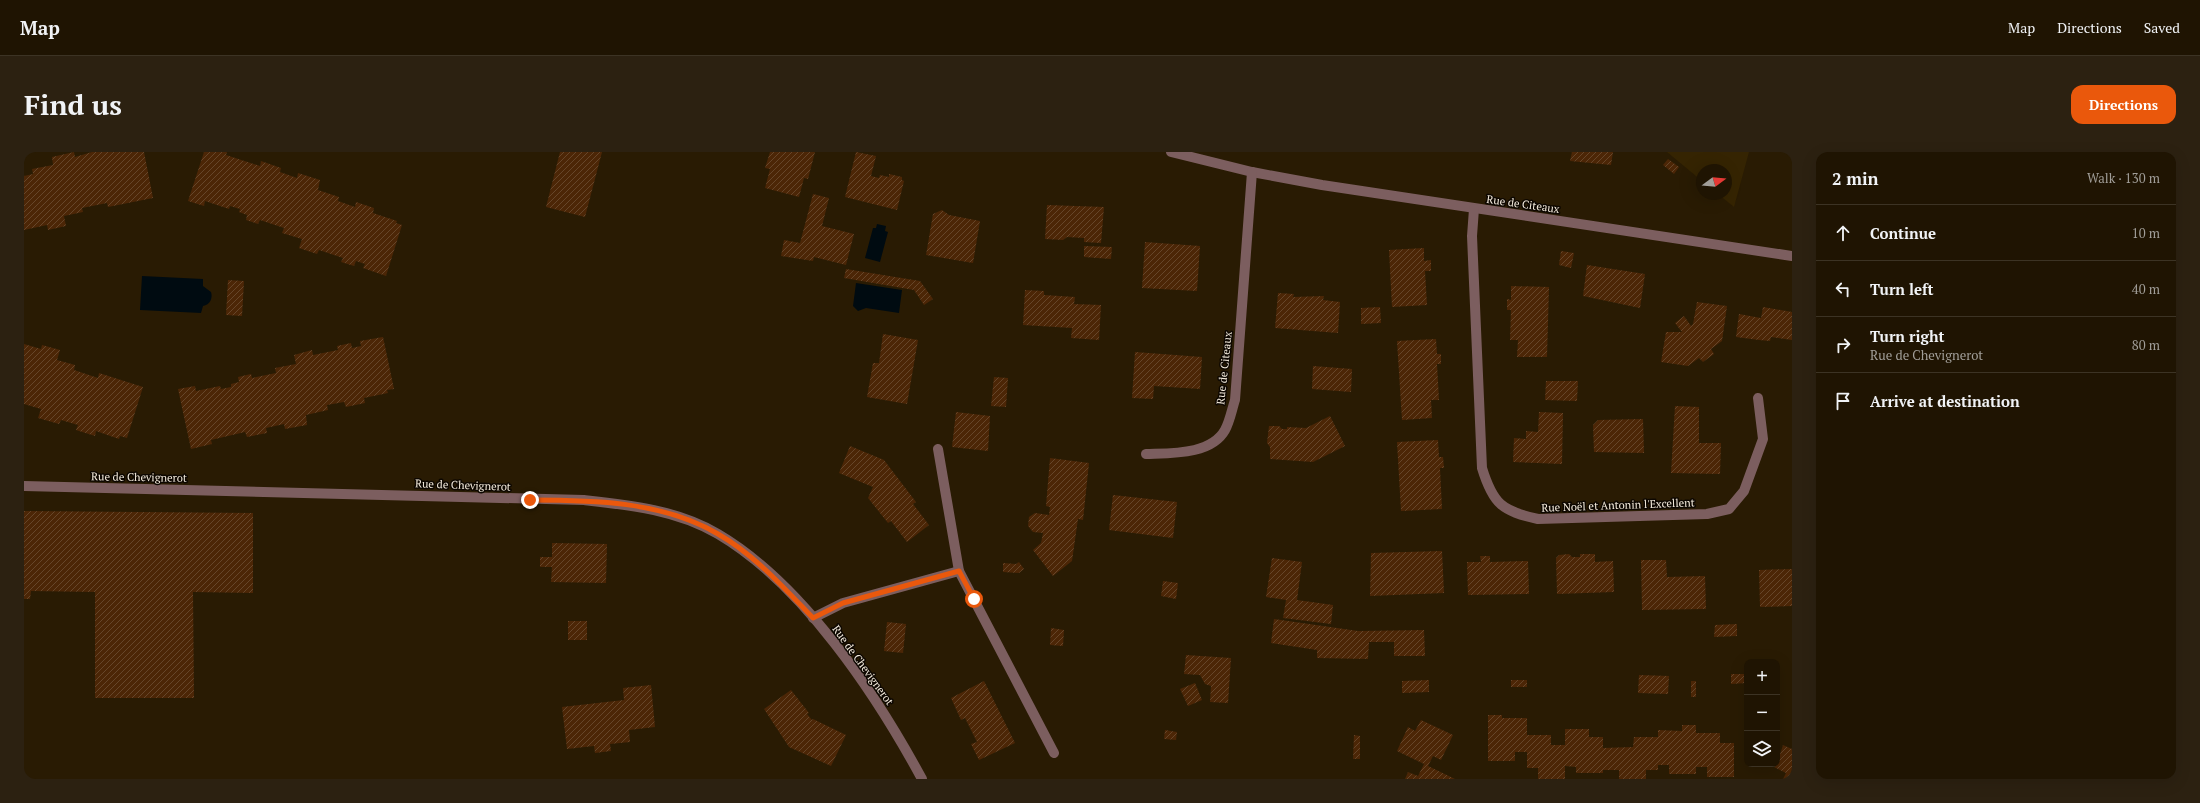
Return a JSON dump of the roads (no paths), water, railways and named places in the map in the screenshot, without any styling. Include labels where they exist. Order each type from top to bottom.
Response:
[{"type":"street","name":"Rue de Citeaux","points":[[1171,152],[1252,172],[1474,208],[1792,256]]},
{"type":"street","name":"Rue de Citeaux","points":[[1146,454],[1182,453],[1207,447],[1225,430],[1235,400],[1252,172]]},
{"type":"street","name":"Rue Noël et Antonin l'Excellent","points":[[1474,208],[1472,244],[1482,468],[1488,487],[1499,505],[1517,514],[1538,519],[1707,514],[1723,511],[1738,500],[1744,491],[1763,439],[1758,398]]},
{"type":"street","points":[[938,449],[959,571],[1054,753]]},
{"type":"street","name":"Rue de Chevignerot","points":[[24,486],[584,500],[624,504],[665,512],[718,533],[750,556],[813,618],[867,688],[898,734],[922,779]]},
{"type":"street","points":[[813,618],[843,603],[959,571]]}]
